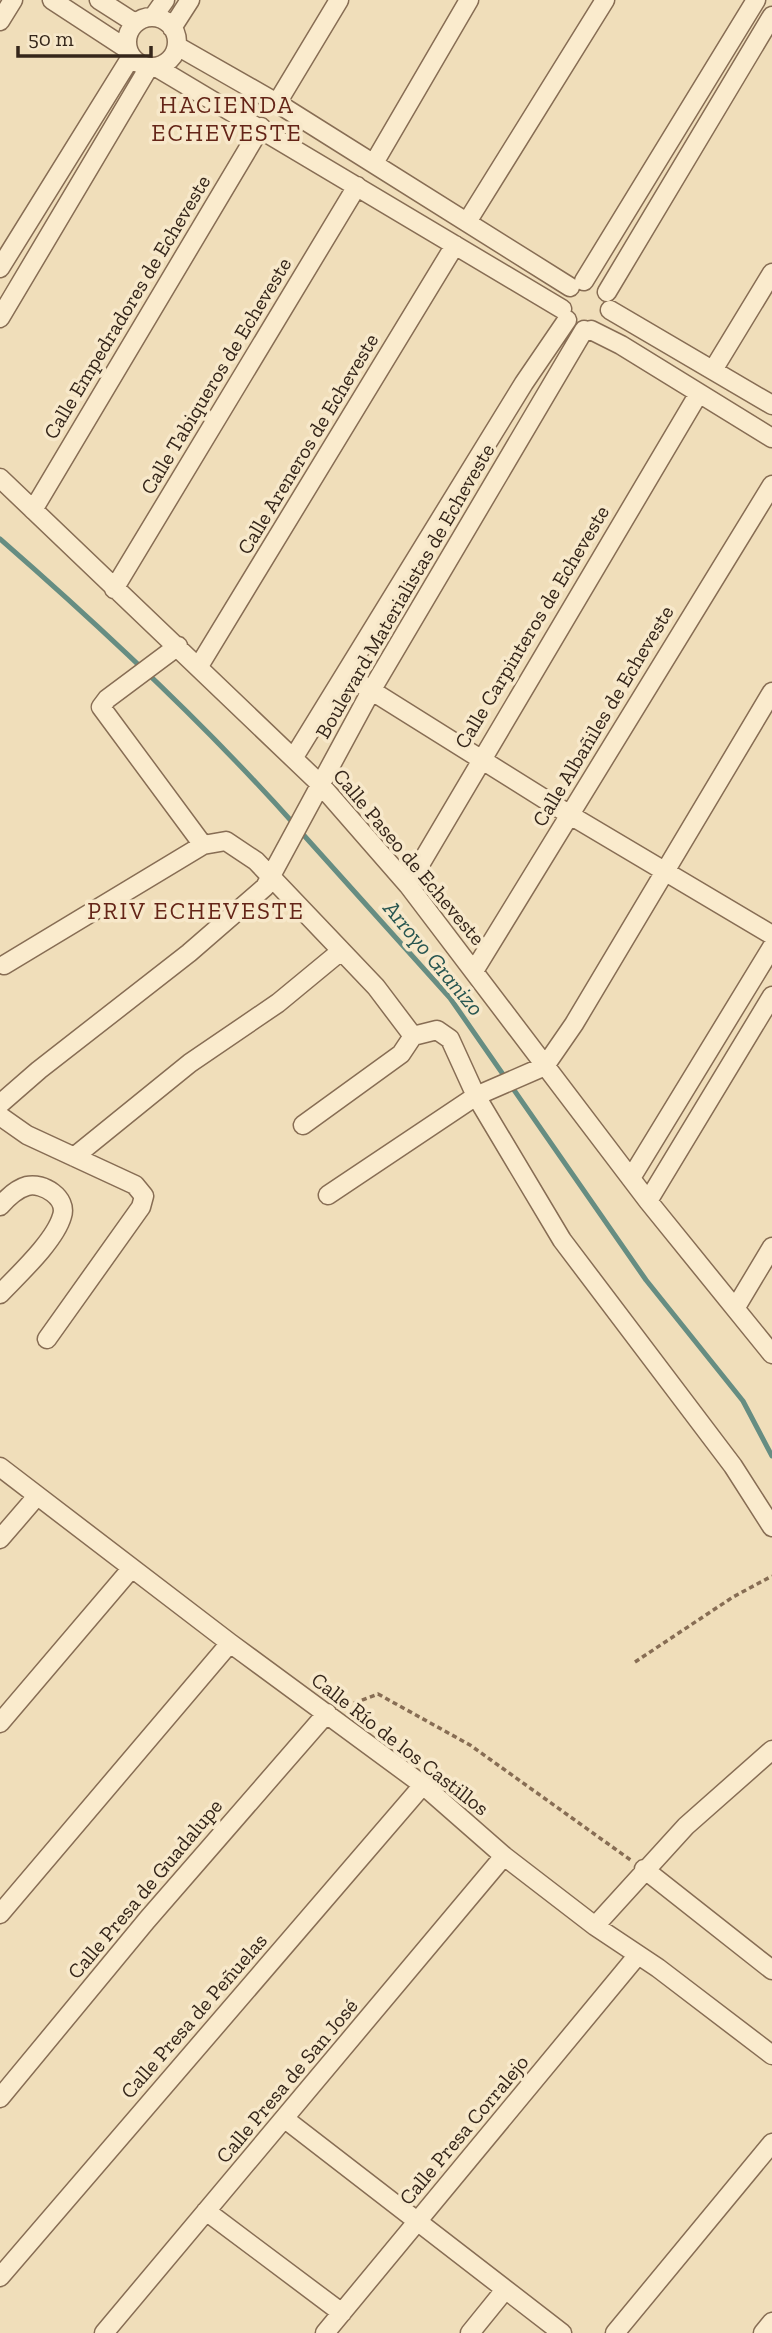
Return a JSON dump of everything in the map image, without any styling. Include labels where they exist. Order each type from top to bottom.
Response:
[{"type":"street","points":[[0,21],[13,0]]},
{"type":"street","points":[[51,0],[129,53],[261,127],[588,330],[772,438]]},
{"type":"street","points":[[99,0],[135,23]]},
{"type":"street","points":[[153,17],[165,0]]},
{"type":"street","points":[[172,28],[190,0]]},
{"type":"street","points":[[277,103],[339,0]]},
{"type":"street","points":[[374,163],[469,0]]},
{"type":"street","points":[[467,222],[605,0]]},
{"type":"street","points":[[564,315],[563,297],[577,284],[756,0]]},
{"type":"street","points":[[607,292],[772,16]]},
{"type":"street","points":[[0,268],[129,53],[128,35],[135,23],[153,17],[164,20],[172,28],[177,46],[170,60],[153,67],[0,318]]},
{"type":"street","points":[[177,46],[277,103],[467,222],[577,284],[597,283],[607,292],[610,310],[604,323],[588,330]]},
{"type":"street","name":"Calle Empedradores de Echeveste","points":[[33,510],[261,127]]},
{"type":"street","name":"Calle Tabiqueros de Echeveste","points":[[114,589],[357,186]]},
{"type":"street","name":"Calle Areneros de Echeveste","points":[[199,666],[455,245]]},
{"type":"street","points":[[713,370],[772,272]]},
{"type":"street","points":[[610,310],[772,405]]},
{"type":"street","name":"Boulevard Materialistas de Echeveste","points":[[294,757],[564,315]]},
{"type":"street","name":"Boulevard Materialistas de Echeveste","points":[[0,1104],[39,1070],[243,909],[274,872],[319,783],[371,691],[588,330]]},
{"type":"street","name":"Calle Carpinteros de Echeveste","points":[[408,885],[699,393]]},
{"type":"street","name":"Calle Paseo de Echeveste","points":[[0,478],[319,783],[408,885],[648,1201],[772,1354]]},
{"type":"street","name":"Calle Albañiles de Echeveste","points":[[474,971],[772,485]]},
{"type":"street","points":[[178,646],[103,702],[102,709],[203,845]]},
{"type":"street","points":[[345,674],[480,760],[772,935]]},
{"type":"street","points":[[328,1195],[430,1124],[483,1092],[545,1066],[772,692]]},
{"type":"street","points":[[4,965],[203,845],[226,841],[274,872],[341,951],[394,1006],[413,1036]]},
{"type":"street","points":[[631,1178],[772,947]]},
{"type":"street","points":[[74,1157],[190,1063],[278,1003],[341,951]]},
{"type":"street","points":[[648,1201],[772,996]]},
{"type":"street","points":[[303,1125],[401,1054],[413,1036],[437,1030],[450,1039],[483,1092],[562,1240],[733,1466],[772,1527]]},
{"type":"street","points":[[0,1116],[27,1135],[135,1185],[144,1196],[141,1207],[47,1339]]},
{"type":"street","points":[[0,1206],[17,1191],[33,1186],[50,1191],[62,1202],[64,1209],[55,1230],[0,1294]]},
{"type":"street","points":[[736,1307],[772,1247]]},
{"type":"street","name":"Calle Río de los Castillos","points":[[0,1467],[131,1569],[423,1785],[504,1856],[595,1926],[658,1968],[772,2055]]},
{"type":"street","points":[[0,1539],[37,1496]]},
{"type":"street","points":[[0,1723],[131,1569]]},
{"type":"street","points":[[0,1914],[230,1643]]},
{"type":"street","name":"Calle Presa de Guadalupe","points":[[0,2098],[147,1920],[327,1713]]},
{"type":"street","points":[[595,1926],[644,1869],[703,1810],[772,1750]]},
{"type":"street","name":"Calle Presa de Peñuelas","points":[[0,2277],[423,1785]]},
{"type":"street","name":"Calle Presa de San José","points":[[104,2333],[504,1856]]},
{"type":"street","points":[[644,1869],[772,1970]]},
{"type":"street","name":"Calle Presa Corralejo","points":[[326,2333],[637,1956]]},
{"type":"street","points":[[285,2119],[562,2333]]},
{"type":"street","points":[[615,2333],[772,2143]]},
{"type":"street","points":[[206,2211],[342,2313]]},
{"type":"street","points":[[470,2333],[505,2291]]},
{"type":"street","points":[[763,2333],[772,2322]]},
{"type":"path","points":[[635,1662],[733,1597],[772,1576]]},
{"type":"path","points":[[327,1713],[378,1694],[470,1745],[644,1869]]},
{"type":"waterway","name":"Arroyo Granizo","points":[[0,539],[152,677],[294,824]]},
{"type":"waterway","name":"Arroyo Granizo","points":[[300,831],[450,998],[646,1280],[743,1401],[772,1456]]},
{"type":"district","name":"HACIENDA ECHEVESTE","points":[[227,119]]},
{"type":"district","name":"PRIV ECHEVESTE","points":[[196,911]]}]
